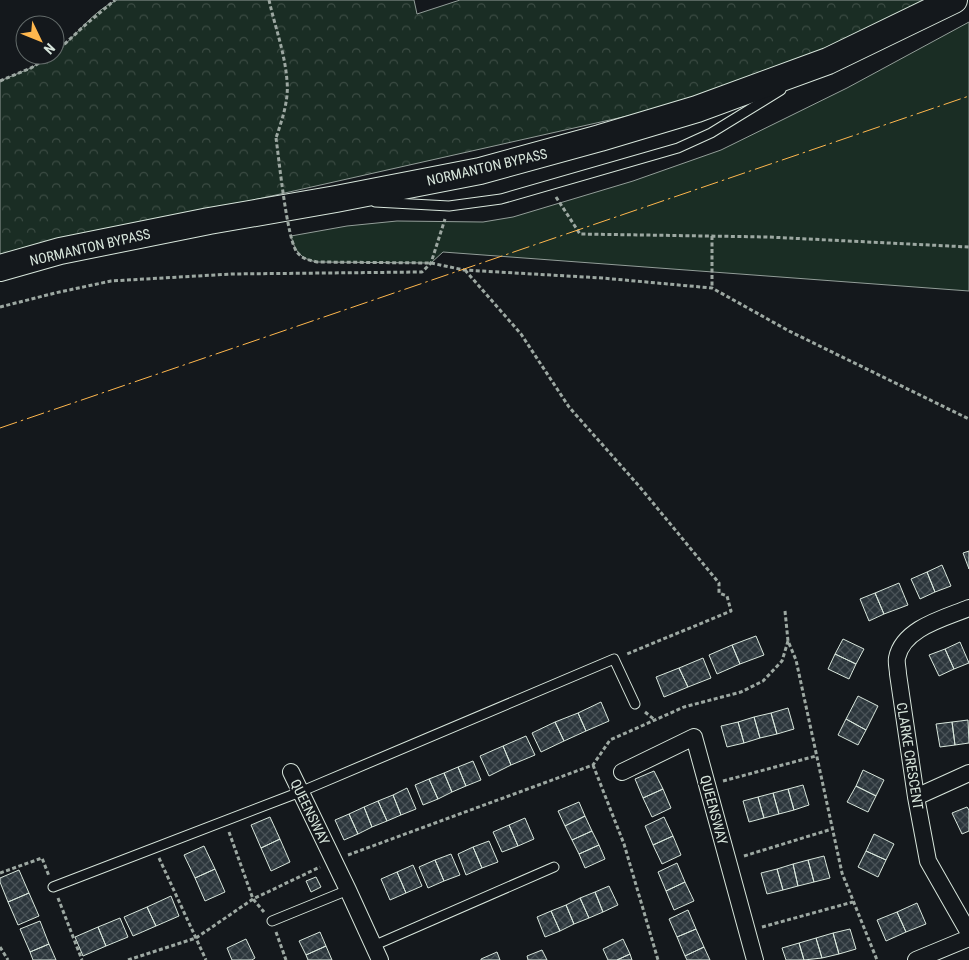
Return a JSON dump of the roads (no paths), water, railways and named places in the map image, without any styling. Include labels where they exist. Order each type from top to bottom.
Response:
[{"type":"main road","name":"NORMANTON BYPASS","points":[[0,268],[60,251],[209,221],[336,200],[480,171],[600,138],[697,110],[828,61],[954,0]]},
{"type":"street","name":"CLARKE CRESCENT","points":[[969,608],[910,635],[901,647],[897,658],[916,796],[928,861],[969,933]]},
{"type":"street","name":"QUEENSWAY","points":[[622,772],[694,737],[755,960]]},
{"type":"street","name":"QUEENSWAY","points":[[291,772],[376,953]]},
{"type":"street","points":[[916,796],[969,773]]},
{"type":"street","points":[[916,960],[969,938]]},
{"type":"lane","points":[[336,200],[449,206],[502,199],[549,186],[678,148],[703,137],[828,61]]},
{"type":"lane","points":[[54,886],[300,792],[614,659],[635,704]]},
{"type":"lane","points":[[376,953],[554,867]]},
{"type":"lane","points":[[272,922],[348,890]]}]
